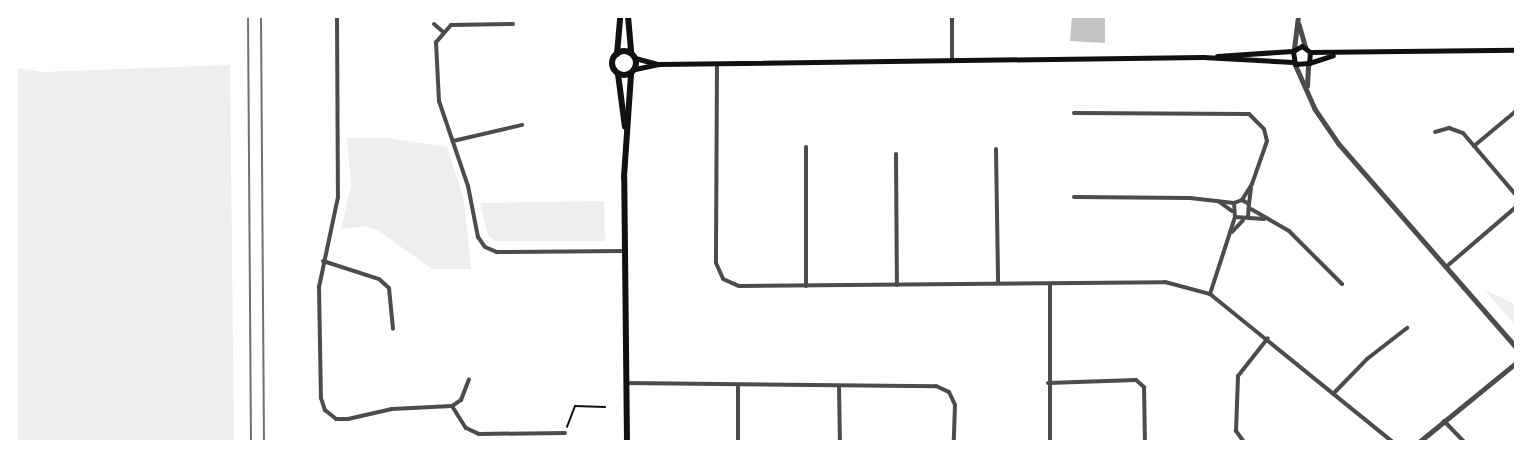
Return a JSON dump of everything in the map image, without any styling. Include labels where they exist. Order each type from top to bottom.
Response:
[{"type":"main road","points":[[620,16],[617,54],[612,64],[618,74],[625,126]]},
{"type":"main road","points":[[625,441],[627,428],[624,250],[625,126],[633,72],[628,16]]},
{"type":"main road","points":[[617,54],[633,56],[658,64],[717,64],[1203,57],[1293,50],[1338,54],[1515,50]]},
{"type":"main road","points":[[1293,50],[1294,63]]},
{"type":"main road","points":[[1308,50],[1308,63]]},
{"type":"main road","points":[[1203,57],[1308,63],[1338,54]]},
{"type":"main road","points":[[618,74],[658,64]]},
{"type":"street","points":[[337,16],[338,197],[319,287],[321,398],[325,410],[336,419],[348,419],[392,409],[452,406],[461,400],[469,379]]},
{"type":"street","points":[[952,16],[952,60]]},
{"type":"street","points":[[1298,19],[1308,50]]},
{"type":"street","points":[[1293,50],[1298,19]]},
{"type":"street","points":[[434,24],[442,31]]},
{"type":"street","points":[[513,24],[457,24],[442,31],[436,42],[436,83],[468,186],[478,237],[485,247],[497,252],[624,250]]},
{"type":"street","points":[[1294,63],[1332,136],[1515,347]]},
{"type":"street","points":[[1306,89],[1308,63]]},
{"type":"street","points":[[717,64],[717,263],[723,279],[739,286],[1050,285],[1165,282],[1210,294],[1268,338],[1393,441]]},
{"type":"street","points":[[1474,146],[1515,111]]},
{"type":"street","points":[[1074,113],[1250,114],[1264,129],[1267,141],[1252,184],[1249,204],[1251,209],[1289,231],[1342,284]]},
{"type":"street","points":[[453,141],[522,125]]},
{"type":"street","points":[[1435,132],[1456,129],[1474,146],[1515,195]]},
{"type":"street","points":[[806,147],[806,286]]},
{"type":"street","points":[[996,149],[998,284]]},
{"type":"street","points":[[896,154],[897,285]]},
{"type":"street","points":[[1074,197],[1234,203],[1242,200],[1252,184]]},
{"type":"street","points":[[1242,200],[1249,204]]},
{"type":"street","points":[[1210,294],[1232,233],[1235,217],[1232,211],[1217,201]]},
{"type":"street","points":[[1232,211],[1234,203]]},
{"type":"street","points":[[1446,267],[1515,207]]},
{"type":"street","points":[[1248,217],[1251,209]]},
{"type":"street","points":[[1235,217],[1243,219]]},
{"type":"street","points":[[1232,233],[1243,219],[1248,217],[1265,219]]},
{"type":"street","points":[[323,261],[379,279],[389,288],[393,329]]},
{"type":"street","points":[[1050,285],[1048,383],[1050,441]]},
{"type":"street","points":[[1334,394],[1366,359],[1407,328]]},
{"type":"street","points":[[1244,441],[1236,431],[1238,376],[1268,338]]},
{"type":"street","points":[[1419,441],[1515,363]]},
{"type":"street","points":[[1048,383],[1136,380],[1143,387],[1145,441]]},
{"type":"street","points":[[626,383],[738,387],[936,386],[949,392],[955,405],[954,441]]},
{"type":"street","points":[[738,387],[738,441]]},
{"type":"street","points":[[839,387],[840,441]]},
{"type":"street","points":[[452,406],[466,428],[479,434],[565,433]]},
{"type":"street","points":[[1443,421],[1464,441]]},
{"type":"street","points":[[1378,430],[1387,441]]},
{"type":"path","points":[[565,433],[575,406],[606,406]]},
{"type":"shaded area","points":[[230,65],[234,441],[17,441],[17,68],[43,72]]},
{"type":"shaded area","points":[[347,138],[387,138],[447,147],[464,200],[471,269],[432,269],[379,231],[365,226],[341,229],[351,186]]},
{"type":"shaded area","points":[[604,201],[605,241],[495,241],[488,235],[480,203]]},
{"type":"shaded area","points":[[1485,290],[1515,304],[1515,325]]},
{"type":"building","points":[[1072,16],[1105,16],[1105,43],[1070,41]]},
{"type":"railway","points":[[248,16],[251,442]]},
{"type":"railway","points":[[261,16],[264,442]]}]
